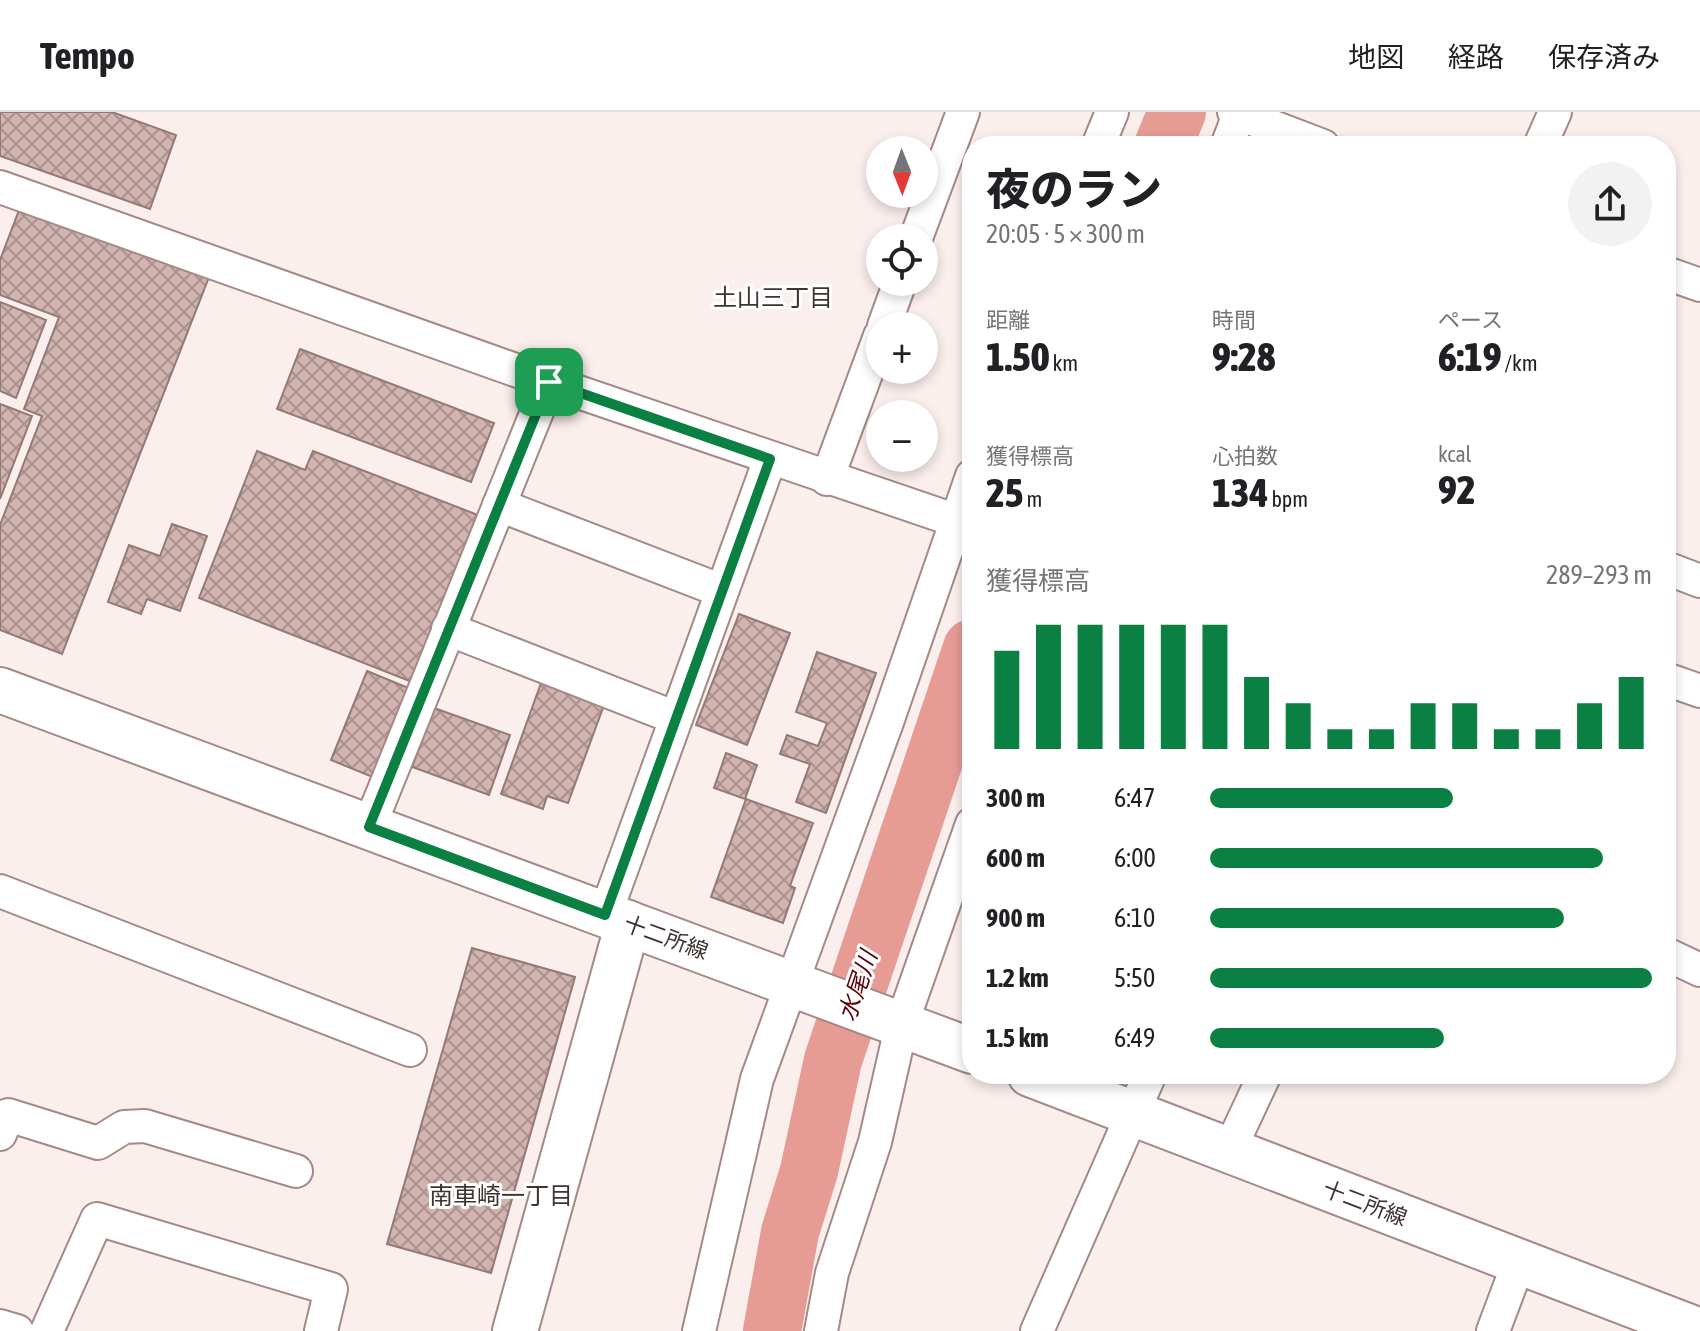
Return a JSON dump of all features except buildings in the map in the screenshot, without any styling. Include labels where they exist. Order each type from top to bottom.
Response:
[{"type":"street","points":[[921,224],[963,112]]},
{"type":"street","points":[[1102,136],[1112,112]]},
{"type":"street","points":[[1544,136],[1555,112]]},
{"type":"street","points":[[1230,136],[1238,113],[1297,136]]},
{"type":"street","points":[[0,187],[827,479],[962,522]]},
{"type":"street","points":[[1676,277],[1700,285]]},
{"type":"street","points":[[827,479],[866,374]]},
{"type":"street","points":[[369,827],[549,382]]},
{"type":"street","points":[[515,1331],[616,919],[676,718],[770,459]]},
{"type":"street","points":[[499,505],[722,591]]},
{"type":"street","points":[[699,1331],[757,1079],[962,528]]},
{"type":"street","points":[[1676,572],[1700,581]]},
{"type":"street","points":[[448,629],[676,718]]},
{"type":"street","points":[[1676,683],[1700,691]]},
{"type":"street","name":"十二所線","points":[[0,690],[962,1047]]},
{"type":"street","points":[[821,1331],[832,1273],[875,1142],[902,1023],[962,852]]},
{"type":"street","points":[[0,891],[410,1050]]},
{"type":"street","points":[[1676,959],[1700,970]]},
{"type":"street","name":"十二所線","points":[[1055,1084],[1700,1331]]},
{"type":"street","points":[[1037,1331],[1146,1084]]},
{"type":"street","points":[[1229,1151],[1260,1084]]},
{"type":"street","points":[[0,1134],[8,1115],[98,1143],[124,1127],[145,1126],[296,1171]]},
{"type":"street","points":[[47,1331],[97,1219],[331,1289],[321,1331]]},
{"type":"street","points":[[1493,1331],[1519,1262]]},
{"type":"street","points":[[0,1326],[17,1331]]},
{"type":"waterway","name":"水尾川","points":[[1167,136],[1177,112]]},
{"type":"waterway","name":"水尾川","points":[[772,1331],[790,1232],[809,1171],[833,1060],[962,678]]},
{"type":"district","name":"土山三丁目","points":[[773,298]]},
{"type":"district","name":"南車崎一丁目","points":[[501,1196]]},
{"type":"route","points":[[549,382],[770,459],[605,915],[369,827],[549,382]]}]
